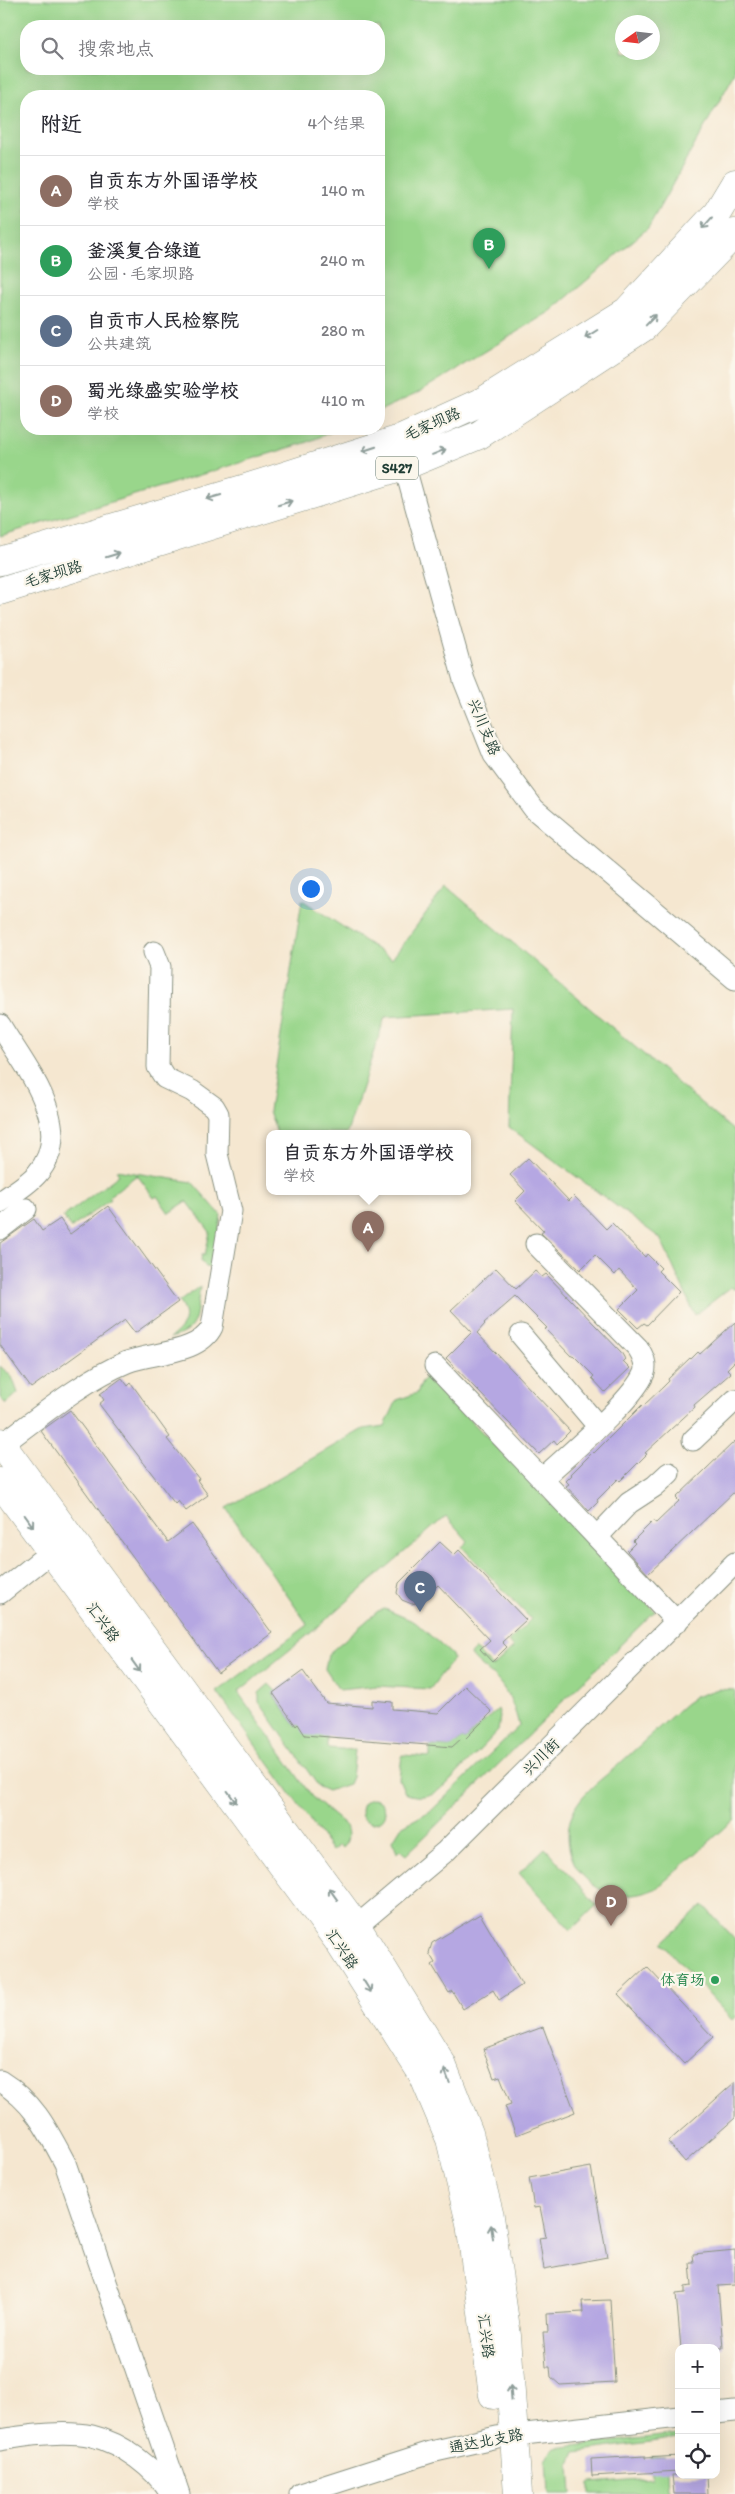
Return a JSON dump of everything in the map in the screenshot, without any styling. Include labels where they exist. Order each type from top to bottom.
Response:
[{"type":"main road","name":"毛家坝路","points":[[0,561],[243,489],[397,440],[483,401],[627,311],[717,213],[735,183]]},
{"type":"main road","name":"毛家坝路","points":[[0,592],[404,466],[479,435],[644,327],[735,233]]},
{"type":"main road","points":[[1,1444],[348,1934]]},
{"type":"main road","name":"汇兴路","points":[[0,1482],[52,1552],[348,1934],[423,2075],[450,2139],[470,2223],[487,2340],[506,2436],[500,2494]]},
{"type":"main road","points":[[506,2436],[518,2494]]},
{"type":"street","name":"兴川支路","points":[[397,440],[464,680],[494,755],[534,809],[735,979]]},
{"type":"street","points":[[1,1444],[102,1375],[138,1358],[195,1344],[204,1339],[212,1327],[231,1211],[217,1154],[218,1114],[214,1107],[192,1091],[165,1078],[158,1067],[160,967],[154,952]]},
{"type":"street","points":[[0,1025],[49,1109],[53,1136],[50,1151],[37,1174],[1,1200]]},
{"type":"street","points":[[0,1229],[26,1209]]},
{"type":"street","points":[[536,1244],[638,1348],[645,1360],[644,1373],[631,1393],[542,1479]]},
{"type":"street","points":[[521,1335],[598,1426]]},
{"type":"street","points":[[435,1366],[678,1622]]},
{"type":"street","points":[[693,1440],[735,1400]]},
{"type":"street","points":[[597,1537],[629,1504],[655,1486],[669,1472]]},
{"type":"street","points":[[0,1593],[52,1552]]},
{"type":"street","name":"兴川街","points":[[348,1934],[446,1851],[735,1564]]},
{"type":"street","points":[[0,2081],[18,2092],[43,2121],[65,2163],[179,2494]]},
{"type":"street","points":[[720,2413],[735,2411]]},
{"type":"street","name":"通达北支路","points":[[300,2494],[432,2452],[506,2436],[675,2417]]},
{"type":"street","points":[[0,2440],[33,2433],[92,2436],[130,2453],[161,2478],[171,2494]]},
{"type":"green space","points":[[0,0],[735,0],[735,73],[648,228],[551,311],[416,394],[385,408],[385,90],[20,90],[20,435],[324,435],[308,442],[0,536]]},
{"type":"green space","points":[[446,886],[735,1132],[735,1290],[731,1287],[695,1315],[660,1238],[509,1127],[513,1009],[385,1017],[348,1130],[276,1130],[269,1111],[302,900],[392,959]]},
{"type":"green space","points":[[116,1170],[192,1182],[221,1215],[214,1268],[206,1267],[201,1260],[202,1255],[205,1255],[210,1232],[187,1201],[169,1213],[157,1196],[154,1198],[137,1175],[109,1196],[111,1199],[71,1228],[63,1217],[119,1175]]},
{"type":"green space","points":[[200,1286],[195,1320],[187,1330],[180,1335],[170,1338],[182,1326],[185,1318],[179,1302]]},
{"type":"green space","points":[[0,1366],[12,1377],[18,1393],[6,1404],[0,1398]]},
{"type":"green space","points":[[426,1374],[655,1611],[406,1855],[400,1850],[397,1853],[393,1840],[401,1827],[432,1810],[519,1726],[512,1703],[503,1687],[470,1654],[475,1649],[493,1667],[513,1648],[508,1642],[531,1619],[462,1547],[468,1541],[446,1516],[313,1631],[238,1692],[312,1797],[346,1826],[348,1835],[346,1843],[342,1848],[339,1845],[332,1851],[217,1692],[308,1625],[226,1508],[363,1429],[385,1426],[397,1400],[417,1393]]},
{"type":"green space","points":[[385,1609],[415,1622],[452,1655],[453,1659],[430,1689],[377,1686],[339,1690],[325,1669],[328,1654],[378,1611]]},
{"type":"green space","points":[[269,1684],[276,1691],[273,1694],[296,1726],[298,1725],[327,1737],[327,1748],[355,1750],[352,1777],[349,1784],[328,1791],[319,1787],[259,1702],[259,1693]]},
{"type":"green space","points":[[718,1689],[735,1690],[735,1819],[657,1888],[632,1895],[616,1894],[600,1889],[578,1870],[570,1852],[568,1832],[573,1812],[577,1805],[592,1787],[685,1704],[695,1697]]},
{"type":"green space","points":[[498,1709],[500,1716],[498,1731],[446,1785],[422,1796],[405,1793],[399,1779],[402,1755],[430,1757],[430,1746],[452,1747],[462,1738],[464,1740]]},
{"type":"green space","points":[[373,1799],[382,1802],[385,1811],[382,1820],[373,1823],[364,1820],[361,1811],[364,1802]]},
{"type":"green space","points":[[545,1848],[597,1905],[571,1930],[519,1873]]},
{"type":"green space","name":"体育场","points":[[703,1905],[735,1940],[735,2017],[732,2020],[662,1943]]},
{"type":"green space","points":[[675,2434],[675,2439],[575,2452],[570,2464],[572,2494],[548,2494],[546,2459],[555,2448]]},
{"type":"green space","points":[[651,2456],[665,2457],[669,2494],[590,2494],[590,2484],[592,2483],[652,2478]]},
{"type":"building","points":[[528,1158],[569,1201],[574,1196],[606,1229],[612,1223],[645,1257],[647,1254],[661,1268],[658,1271],[679,1292],[647,1325],[644,1323],[638,1328],[619,1309],[638,1290],[619,1270],[615,1275],[595,1255],[580,1270],[541,1233],[544,1231],[515,1201],[525,1191],[510,1175]]},
{"type":"building","points":[[108,1206],[178,1302],[135,1333],[125,1320],[31,1388],[0,1345],[0,1243],[34,1219],[42,1231],[60,1219],[70,1234]]},
{"type":"building","points":[[496,1268],[516,1289],[535,1271],[542,1277],[546,1274],[621,1352],[625,1359],[623,1361],[630,1368],[605,1392],[592,1378],[594,1376],[573,1355],[571,1356],[545,1329],[547,1328],[515,1296],[484,1323],[477,1333],[570,1431],[557,1444],[554,1440],[539,1454],[446,1358],[472,1332],[451,1310]]},
{"type":"building","points":[[735,1322],[735,1361],[727,1369],[731,1373],[694,1405],[695,1407],[645,1453],[647,1454],[620,1481],[618,1479],[589,1511],[566,1486],[569,1484],[566,1481],[571,1474],[663,1387],[669,1381],[668,1379],[690,1358],[698,1352],[700,1354]]},
{"type":"building","points":[[122,1378],[128,1386],[131,1383],[170,1437],[167,1439],[199,1479],[197,1480],[208,1495],[186,1511],[178,1501],[175,1504],[99,1404],[104,1400],[100,1394]]},
{"type":"building","points":[[70,1410],[168,1542],[192,1524],[272,1633],[218,1673],[41,1431]]},
{"type":"building","points":[[735,1441],[735,1491],[648,1574],[627,1551],[635,1543],[633,1541],[653,1521],[656,1523],[679,1501],[676,1498]]},
{"type":"building","points":[[440,1542],[454,1555],[459,1550],[526,1620],[502,1642],[507,1647],[492,1662],[480,1649],[490,1640],[438,1585],[422,1601],[412,1604],[402,1600],[397,1593],[399,1583]]},
{"type":"building","points":[[303,1671],[326,1703],[372,1707],[372,1700],[392,1702],[392,1709],[438,1713],[465,1686],[492,1712],[464,1740],[462,1738],[452,1747],[305,1735],[298,1724],[296,1726],[273,1693]]},
{"type":"building","points":[[480,1914],[522,1985],[499,2000],[493,1990],[463,2009],[452,1991],[449,1993],[432,1965],[435,1963],[429,1953],[432,1943]]},
{"type":"building","points":[[647,1967],[713,2037],[684,2064],[618,1994]]},
{"type":"building","points":[[543,2027],[575,2112],[516,2135],[505,2106],[511,2104],[500,2076],[494,2078],[483,2049]]},
{"type":"building","points":[[735,2082],[735,2118],[685,2162],[668,2142]]},
{"type":"building","points":[[591,2167],[607,2257],[544,2269],[539,2238],[546,2237],[540,2207],[534,2208],[529,2178]]},
{"type":"building","points":[[735,2250],[735,2285],[718,2286],[723,2348],[720,2348],[720,2344],[681,2344],[676,2294],[685,2293],[685,2287],[692,2286],[690,2263],[694,2263],[693,2254]]},
{"type":"building","points":[[610,2300],[615,2382],[560,2385],[551,2377],[550,2367],[546,2367],[543,2332],[548,2332],[547,2314],[583,2312],[582,2301]]},
{"type":"building","points":[[675,2456],[675,2471],[592,2476],[591,2459]]},
{"type":"building","points":[[672,2475],[675,2475],[675,2479],[707,2479],[708,2494],[674,2494]]},
{"type":"place","name":"釜溪复合绿道","points":[[489,269]]},
{"type":"place","name":"自贡东方外国语学校","points":[[368,1252]]},
{"type":"place","name":"自贡市人民检察院","points":[[420,1612]]},
{"type":"place","name":"蜀光绿盛实验学校","points":[[611,1926]]},
{"type":"place","name":"体育场","points":[[715,1980]]}]
